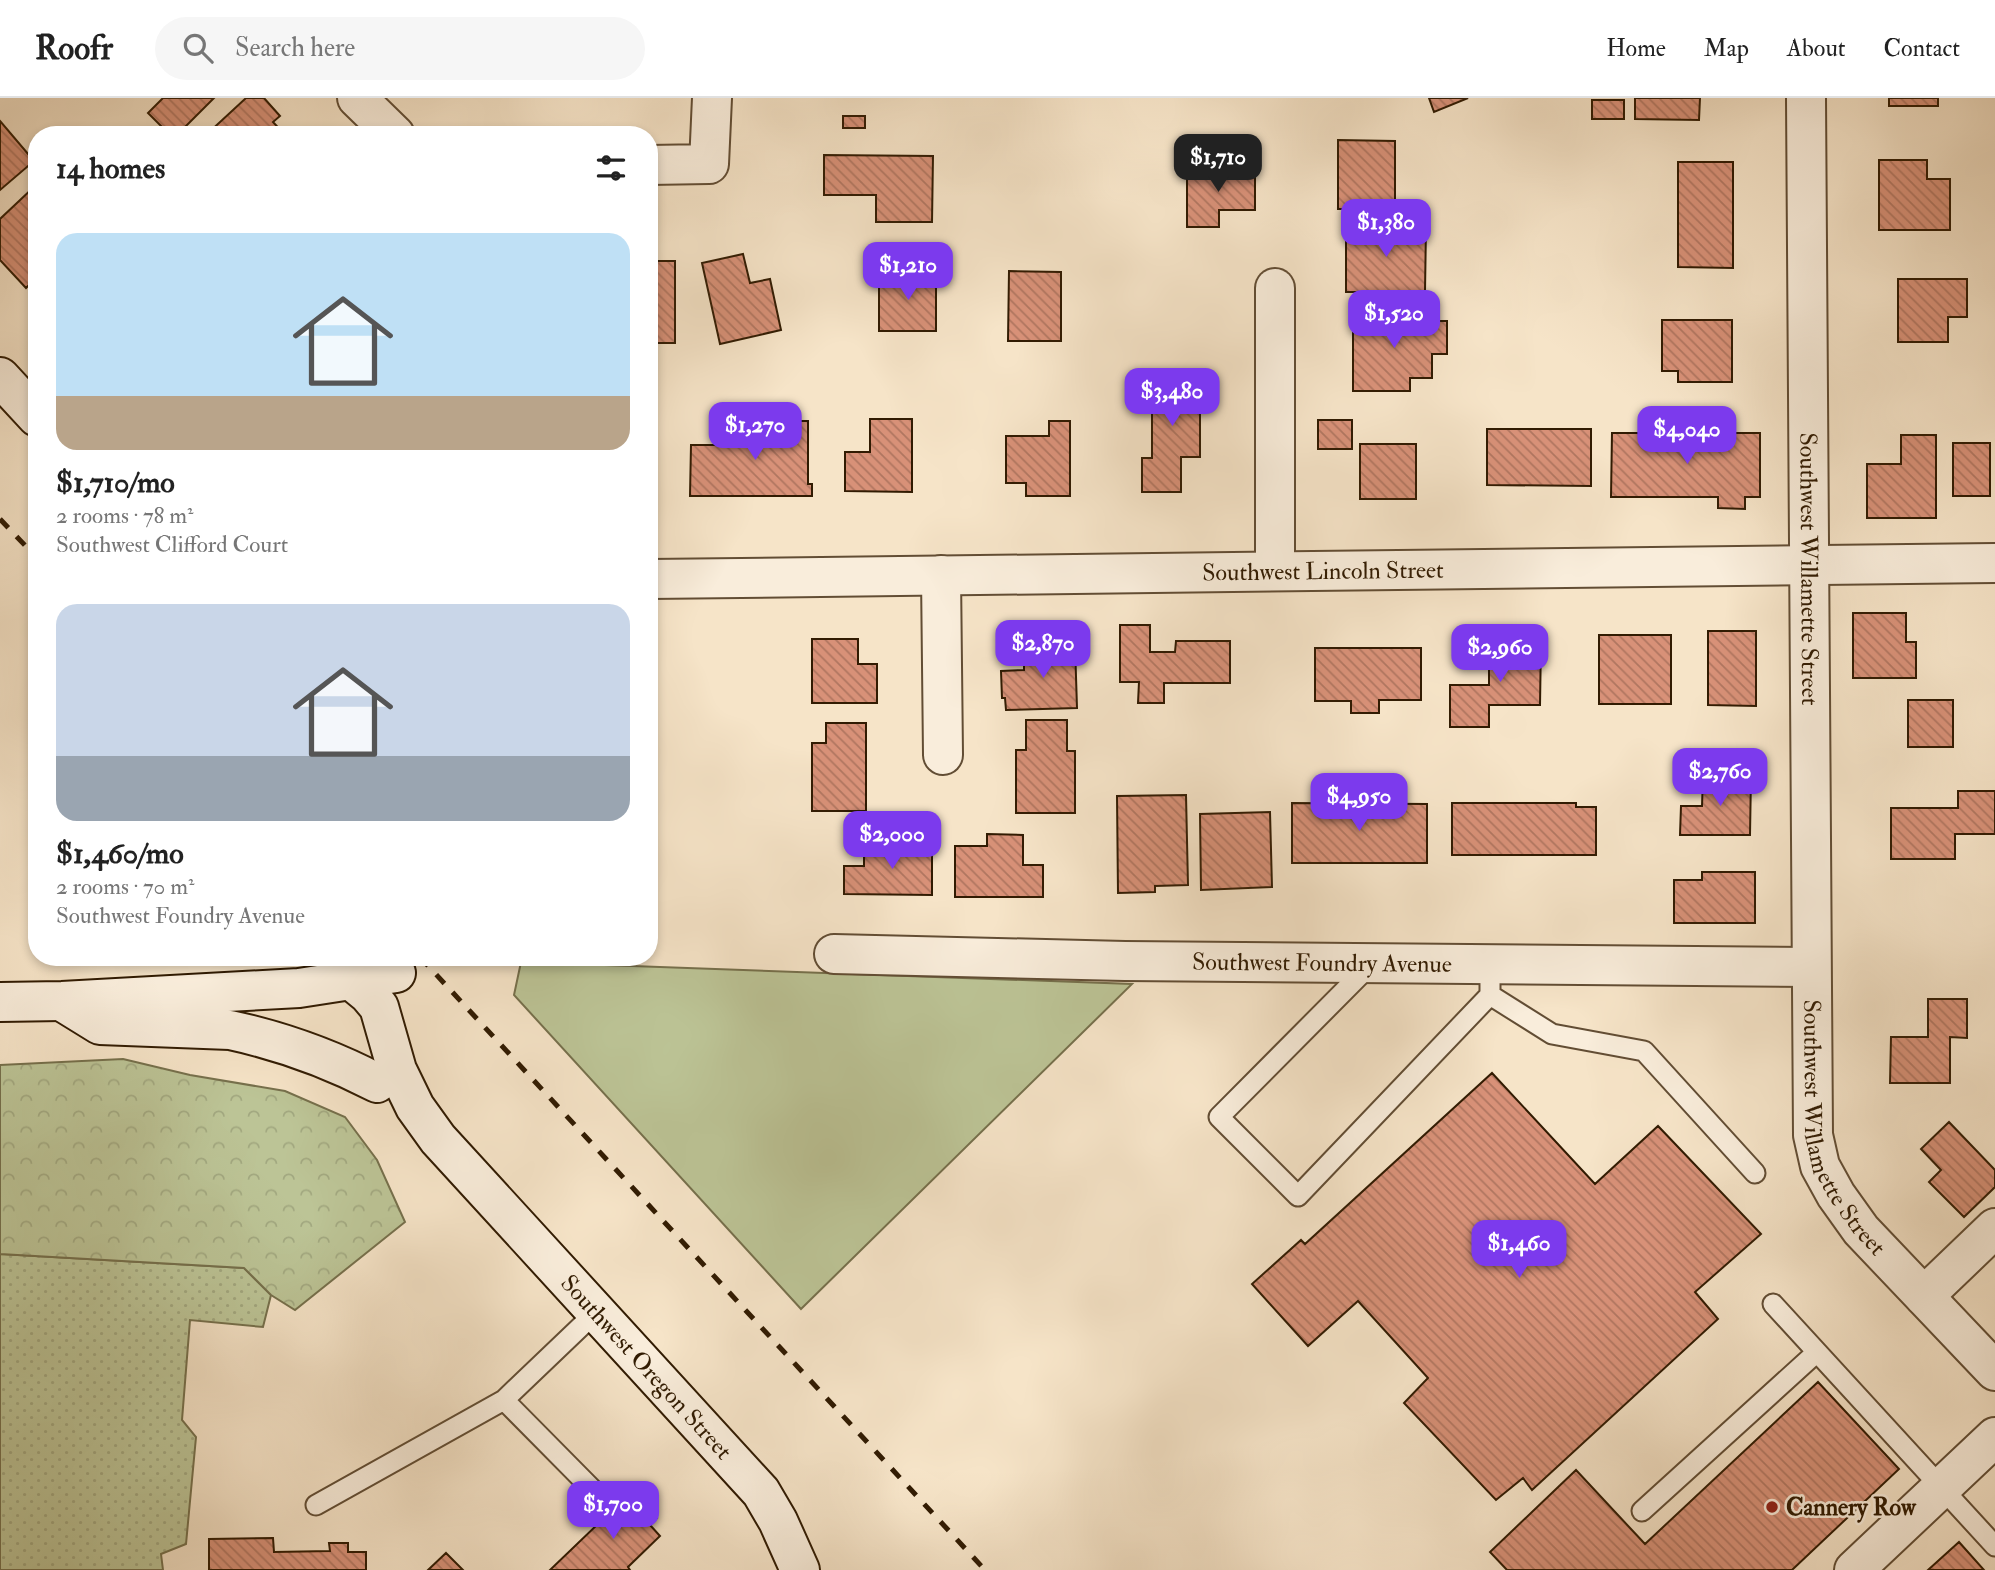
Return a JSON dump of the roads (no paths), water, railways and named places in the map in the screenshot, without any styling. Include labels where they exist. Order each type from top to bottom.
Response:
[{"type":"street","points":[[356,98],[385,126]]},
{"type":"street","points":[[658,165],[709,164],[712,98]]},
{"type":"street","name":"Southwest Willamette Street","points":[[1806,98],[1813,1135],[1820,1166],[1836,1195],[1861,1230],[1995,1371]]},
{"type":"street","points":[[1275,288],[1275,570]]},
{"type":"street","points":[[0,377],[28,407]]},
{"type":"street","name":"Southwest Lincoln Street","points":[[658,579],[1995,563]]},
{"type":"street","points":[[942,575],[943,755]]},
{"type":"street","name":"Southwest Foundry Avenue","points":[[834,954],[1125,961],[1373,962],[1490,979],[1810,967]]},
{"type":"street","points":[[0,1002],[299,988],[351,969],[384,966]]},
{"type":"street","points":[[351,969],[359,1030],[377,1083],[397,1121],[429,1166],[471,1176],[470,1139],[446,1112],[420,1068],[405,1021],[395,966]]},
{"type":"street","name":"Southwest Oregon Street","points":[[351,969],[379,1007],[390,1051],[415,1107],[438,1139],[761,1492],[778,1521],[800,1570]]},
{"type":"street","points":[[62,1001],[100,1025],[230,1030],[250,1034],[308,1052],[377,1083]]},
{"type":"street","points":[[1924,1296],[1995,1228]]},
{"type":"street","points":[[1854,1570],[1995,1437]]},
{"type":"lane","points":[[1373,962],[1219,1117],[1298,1196],[1490,979],[1552,1034],[1644,1051],[1755,1173]]},
{"type":"lane","points":[[1773,1304],[1995,1546]]},
{"type":"lane","points":[[316,1505],[504,1400],[596,1312]]},
{"type":"lane","points":[[1643,1511],[1817,1352]]},
{"type":"lane","points":[[504,1400],[595,1492]]},
{"type":"railway","points":[[0,519],[28,549]]},
{"type":"railway","points":[[428,966],[985,1570]]},
{"type":"place","name":"Cannery Row","points":[[1772,1507]]}]
